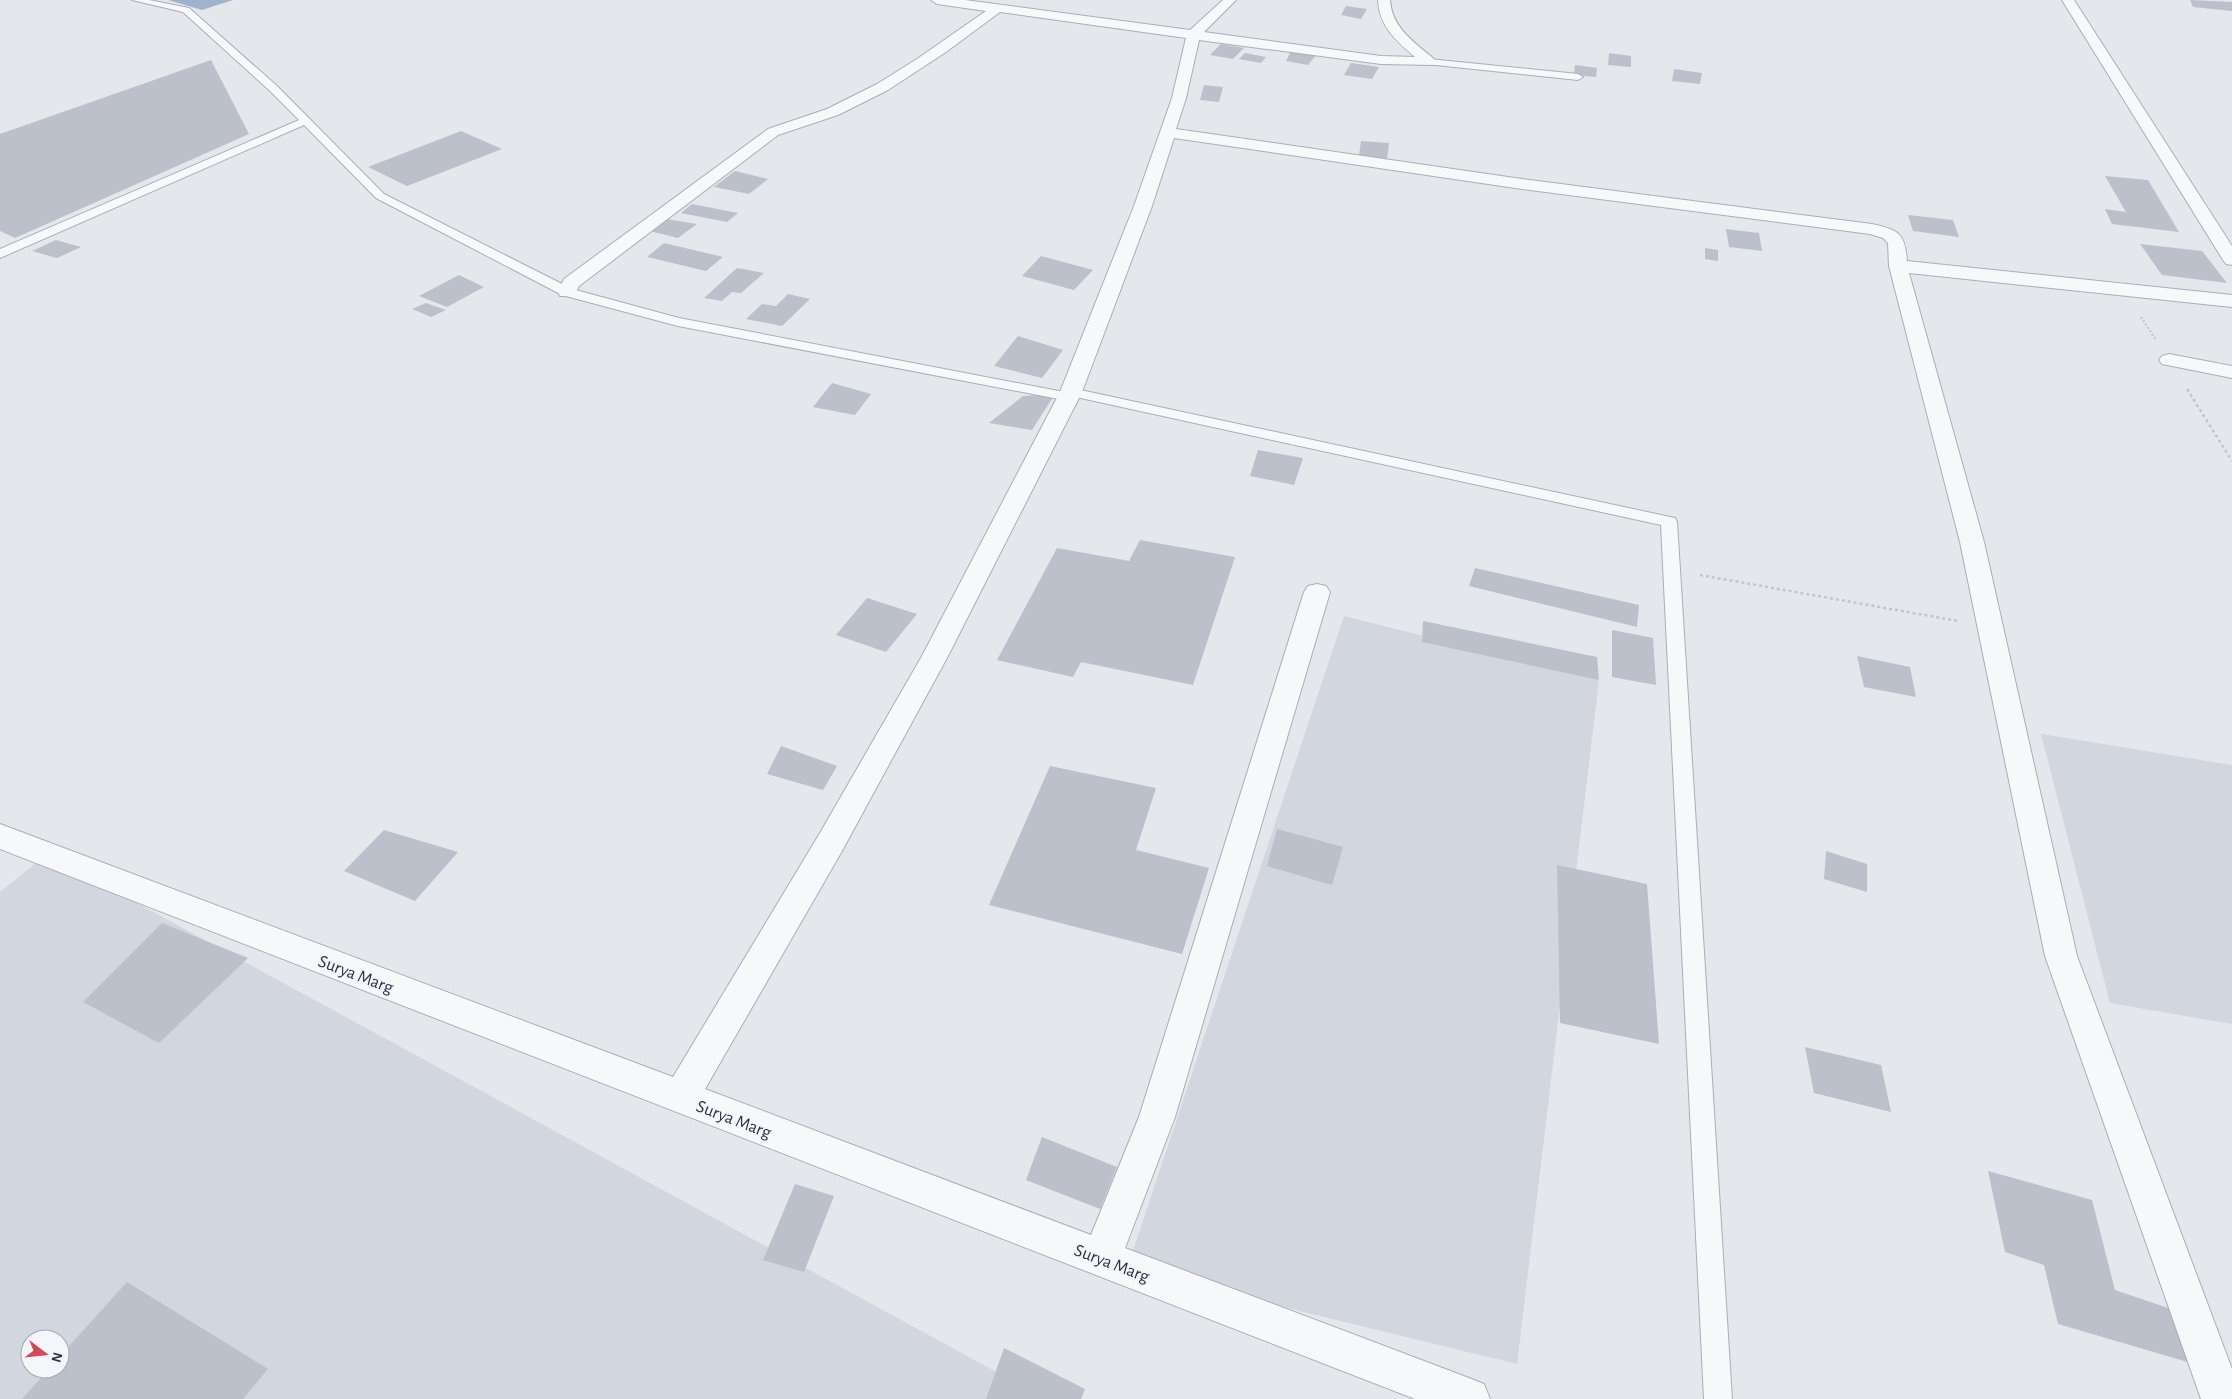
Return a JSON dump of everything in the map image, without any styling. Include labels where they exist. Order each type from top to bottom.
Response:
[{"type":"street","points":[[937,0],[1381,60],[1429,62]]},
{"type":"street","points":[[680,1098],[831,842],[935,656],[1070,394],[1143,206],[1179,98],[1194,34],[1230,0]]},
{"type":"street","points":[[1384,0],[1386,16],[1392,29],[1429,62]]},
{"type":"street","points":[[2068,0],[2232,260]]},
{"type":"street","points":[[568,292],[571,283],[773,132],[785,126],[808,121],[841,109],[921,64],[998,8]]},
{"type":"street","points":[[1167,132],[1522,184],[1872,230],[1889,234],[1897,242],[1898,266],[1972,542],[2061,956],[2222,1399]]},
{"type":"street","points":[[1898,266],[2232,301]]},
{"type":"street","points":[[2169,360],[2232,372]]},
{"type":"street","points":[[1101,1259],[1158,1117],[1317,592]]},
{"type":"street","name":"Surya Marg","points":[[0,836],[1469,1399]]},
{"type":"lane","points":[[136,0],[186,10],[273,88],[380,196],[568,292],[678,322],[1070,394],[1669,522],[1718,1399]]},
{"type":"lane","points":[[1429,62],[1578,77]]},
{"type":"lane","points":[[0,254],[305,121]]},
{"type":"path","points":[[1672,570],[1990,627]]},
{"type":"shaded area","points":[[1344,616],[1599,680],[1517,1364],[1127,1269]]},
{"type":"shaded area","points":[[2041,734],[2232,765],[2232,1024],[2110,1003]]},
{"type":"shaded area","points":[[47,854],[1046,1399],[0,1399],[0,892]]},
{"type":"water","points":[[168,0],[233,0],[202,10]]},
{"type":"building","points":[[2190,0],[2232,2],[2232,11],[2193,7]]},
{"type":"building","points":[[1346,6],[1367,9],[1361,19],[1341,15]]},
{"type":"building","points":[[1221,44],[1244,48],[1233,59],[1210,55]]},
{"type":"building","points":[[1292,49],[1317,54],[1308,65],[1286,61]]},
{"type":"building","points":[[1245,53],[1266,57],[1261,63],[1239,59]]},
{"type":"building","points":[[1609,53],[1631,56],[1631,67],[1608,65]]},
{"type":"building","points":[[211,60],[249,134],[15,238],[0,231],[0,134]]},
{"type":"building","points":[[1351,63],[1379,67],[1372,79],[1344,75]]},
{"type":"building","points":[[1575,65],[1597,68],[1596,77],[1574,75]]},
{"type":"building","points":[[1674,69],[1702,73],[1700,84],[1672,81]]},
{"type":"building","points":[[1204,85],[1223,87],[1219,102],[1200,100]]},
{"type":"building","points":[[461,131],[502,149],[407,186],[368,167]]},
{"type":"building","points":[[1361,141],[1389,143],[1387,159],[1359,156]]},
{"type":"building","points":[[735,171],[768,179],[749,194],[714,187]]},
{"type":"building","points":[[2105,176],[2148,180],[2179,232],[2112,224],[2105,209],[2126,212]]},
{"type":"building","points":[[692,204],[738,213],[727,222],[681,213]]},
{"type":"building","points":[[1908,215],[1953,220],[1959,237],[1913,231]]},
{"type":"building","points":[[666,219],[697,224],[678,238],[650,231]]},
{"type":"building","points":[[1726,229],[1759,233],[1762,251],[1729,247]]},
{"type":"building","points":[[56,240],[81,247],[57,258],[32,251]]},
{"type":"building","points":[[664,243],[723,257],[706,271],[647,257]]},
{"type":"building","points":[[2140,244],[2202,251],[2227,283],[2162,275]]},
{"type":"building","points":[[1705,248],[1718,250],[1718,261],[1705,259]]},
{"type":"building","points":[[1041,256],[1093,270],[1074,290],[1022,276]]},
{"type":"building","points":[[737,268],[764,273],[741,293],[732,292],[722,301],[704,298]]},
{"type":"building","points":[[459,275],[484,287],[447,307],[419,296]]},
{"type":"building","points":[[788,294],[810,299],[782,326],[746,319],[762,304],[776,306]]},
{"type":"building","points":[[426,303],[446,310],[431,317],[412,309]]},
{"type":"building","points":[[1018,336],[1063,350],[1042,378],[994,366]]},
{"type":"building","points":[[832,383],[871,394],[855,415],[813,407]]},
{"type":"building","points":[[1055,394],[1032,430],[989,423],[1023,396]]},
{"type":"building","points":[[1258,450],[1303,458],[1294,485],[1250,476]]},
{"type":"building","points":[[1140,540],[1235,557],[1193,685],[1081,662],[1073,677],[997,660],[1057,548],[1129,561]]},
{"type":"building","points":[[1475,568],[1639,605],[1637,627],[1469,586]]},
{"type":"building","points":[[867,598],[917,614],[886,652],[836,635]]},
{"type":"building","points":[[1423,621],[1597,657],[1599,680],[1422,642]]},
{"type":"building","points":[[1612,630],[1653,638],[1656,685],[1612,677]]},
{"type":"building","points":[[1857,656],[1910,667],[1916,697],[1864,687]]},
{"type":"building","points":[[781,746],[837,766],[823,790],[767,774]]},
{"type":"building","points":[[1050,766],[1156,788],[1136,850],[1209,868],[1182,954],[989,905]]},
{"type":"building","points":[[1277,829],[1343,847],[1332,885],[1267,866]]},
{"type":"building","points":[[384,830],[458,852],[415,901],[344,871]]},
{"type":"building","points":[[1826,851],[1867,864],[1867,892],[1824,879]]},
{"type":"building","points":[[1557,865],[1647,884],[1659,1044],[1560,1023]]},
{"type":"building","points":[[162,923],[248,958],[159,1043],[83,1002]]},
{"type":"building","points":[[1805,1047],[1881,1065],[1891,1112],[1814,1093]]},
{"type":"building","points":[[1042,1137],[1117,1167],[1100,1209],[1026,1180]]},
{"type":"building","points":[[1988,1171],[2092,1200],[2115,1290],[2183,1313],[2191,1363],[2058,1324],[2044,1265],[2005,1252]]},
{"type":"building","points":[[795,1184],[834,1196],[804,1272],[763,1260]]},
{"type":"building","points":[[127,1282],[268,1369],[243,1399],[22,1399],[40,1379],[70,1379],[70,1345]]},
{"type":"building","points":[[1004,1348],[1085,1389],[1081,1399],[986,1399]]}]
